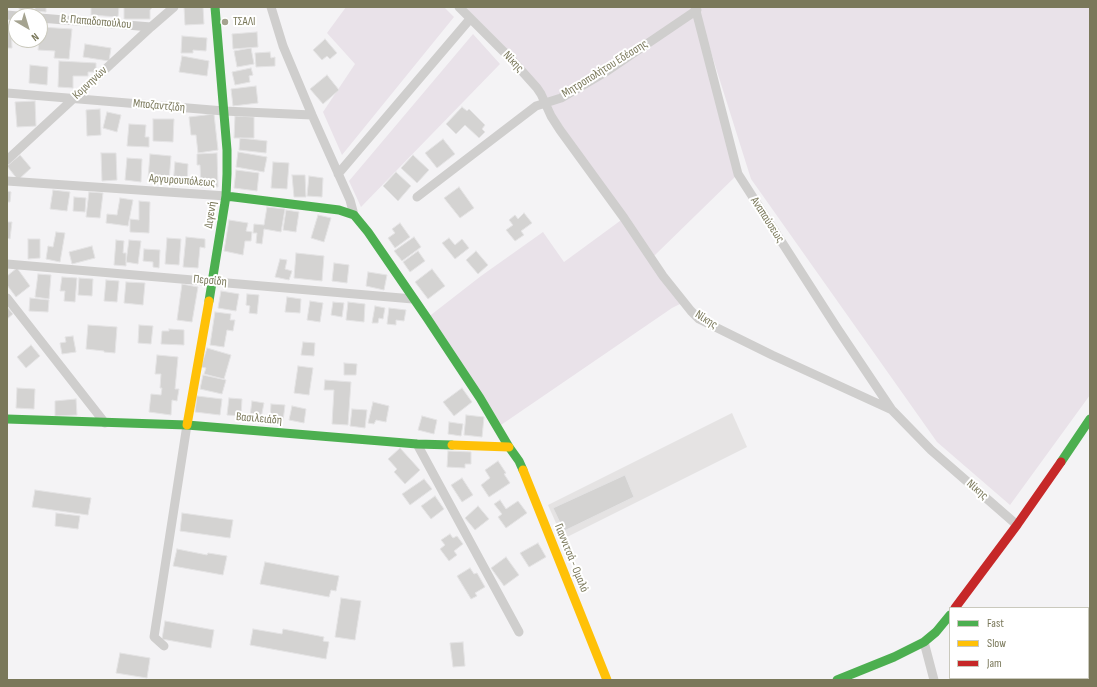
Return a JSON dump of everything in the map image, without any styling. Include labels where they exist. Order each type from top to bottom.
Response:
[{"type":"street","name":"Κομνηνών","points":[[7,160],[174,7]]},
{"type":"street","name":"Διγενή","points":[[187,425],[226,196],[227,150],[214,7]]},
{"type":"street","points":[[271,7],[283,46],[350,200],[354,215]]},
{"type":"street","name":"Νίκης","points":[[459,7],[529,79],[541,94],[551,116],[560,130],[664,276],[687,307],[699,319],[772,355],[892,410],[930,450],[1017,525]]},
{"type":"street","name":"Μητροπολήτου Εδέσσης","points":[[417,197],[536,106],[561,98],[606,71],[696,9]]},
{"type":"street","name":"Αναπαύσεως","points":[[696,9],[738,174],[837,328],[892,410]]},
{"type":"street","name":"B. Παπαδοπούλου","points":[[48,19],[151,27]]},
{"type":"street","points":[[338,174],[470,19]]},
{"type":"street","name":"Μποζαντζίδη","points":[[7,93],[224,111],[312,115]]},
{"type":"street","name":"Αργυρουπόλεως","points":[[7,181],[226,196],[339,210],[354,215]]},
{"type":"street","name":"Γιαννιτσά - Ομαλό","points":[[354,215],[368,232],[480,398],[519,461],[607,680]]},
{"type":"street","name":"Περσίδη","points":[[7,264],[413,299]]},
{"type":"street","points":[[7,298],[104,423]]},
{"type":"street","name":"Βασιλειάδη","points":[[7,419],[187,425],[417,444],[509,447]]},
{"type":"street","points":[[956,607],[1017,525],[1090,419]]},
{"type":"street","points":[[164,646],[154,637],[187,425]]},
{"type":"street","points":[[417,444],[520,632]]},
{"type":"street","points":[[837,680],[894,657],[924,642],[936,632],[949,616]]},
{"type":"street","points":[[924,642],[934,680]]},
{"type":"shaded area","points":[[346,7],[444,7],[454,17],[342,155],[323,112],[355,64],[327,33]]},
{"type":"shaded area","points":[[459,7],[695,7],[738,174],[655,255],[651,257],[684,302],[672,308],[498,427],[427,318],[481,276],[543,232],[564,262],[624,218],[541,94]]},
{"type":"shaded area","points":[[699,7],[1090,7],[1090,395],[1010,505],[937,442],[751,179],[698,11]]},
{"type":"shaded area","points":[[473,34],[500,64],[361,207],[349,181]]},
{"type":"shaded area","points":[[732,413],[747,447],[563,539],[548,505]]},
{"type":"building","points":[[19,7],[33,7],[33,8]]},
{"type":"building","points":[[35,7],[46,7],[46,8]]},
{"type":"building","points":[[91,7],[119,7],[118,17],[91,15]]},
{"type":"building","points":[[124,7],[153,7],[150,10],[150,19],[124,19]]},
{"type":"building","points":[[184,7],[203,7],[204,24],[185,25]]},
{"type":"building","points":[[8,25],[8,48],[7,48]]},
{"type":"building","points":[[48,28],[72,29],[69,59],[54,58],[55,51],[38,50],[38,48],[48,48]]},
{"type":"building","points":[[257,32],[258,47],[233,49],[232,34]]},
{"type":"building","points":[[182,36],[207,38],[206,51],[193,50],[193,53],[181,53]]},
{"type":"building","points":[[325,39],[337,53],[330,59],[327,56],[322,60],[313,50]]},
{"type":"building","points":[[85,44],[111,48],[109,61],[83,57]]},
{"type":"building","points":[[251,48],[254,64],[237,67],[234,51]]},
{"type":"building","points":[[270,52],[271,58],[275,57],[275,66],[256,67],[255,53]]},
{"type":"building","points":[[182,56],[209,61],[207,76],[179,72]]},
{"type":"building","points":[[59,61],[96,63],[96,72],[88,72],[88,76],[73,76],[73,88],[58,87]]},
{"type":"building","points":[[30,65],[48,67],[47,85],[29,83]]},
{"type":"building","points":[[251,68],[253,75],[249,76],[250,82],[235,85],[232,72]]},
{"type":"building","points":[[327,75],[339,90],[323,104],[310,89]]},
{"type":"building","points":[[256,86],[258,103],[233,106],[231,89]]},
{"type":"building","points":[[35,101],[36,126],[17,127],[15,102]]},
{"type":"building","points":[[462,107],[467,111],[469,109],[485,125],[482,129],[485,132],[479,138],[465,125],[456,134],[446,124]]},
{"type":"building","points":[[100,109],[101,135],[87,136],[86,110]]},
{"type":"building","points":[[107,112],[121,115],[117,132],[103,128]]},
{"type":"building","points":[[214,114],[218,150],[198,153],[196,135],[191,135],[189,117]]},
{"type":"building","points":[[235,116],[254,117],[254,138],[234,138]]},
{"type":"building","points":[[153,119],[174,119],[173,142],[153,141]]},
{"type":"building","points":[[129,124],[146,125],[145,137],[149,137],[149,147],[127,146]]},
{"type":"building","points":[[240,138],[267,141],[266,153],[239,150]]},
{"type":"building","points":[[443,139],[455,154],[437,168],[425,153]]},
{"type":"building","points":[[238,152],[267,157],[264,172],[236,167]]},
{"type":"building","points":[[101,153],[116,153],[117,180],[102,181]]},
{"type":"building","points":[[217,153],[218,187],[201,187],[200,165],[197,165],[197,154]]},
{"type":"building","points":[[150,154],[171,156],[169,181],[148,179]]},
{"type":"building","points":[[20,155],[31,168],[18,180],[7,166]]},
{"type":"building","points":[[413,155],[429,170],[417,183],[401,168]]},
{"type":"building","points":[[127,158],[142,159],[141,182],[125,180]]},
{"type":"building","points":[[175,162],[188,164],[187,185],[173,184]]},
{"type":"building","points":[[273,162],[289,163],[287,189],[271,188]]},
{"type":"building","points":[[236,170],[259,173],[257,191],[234,188]]},
{"type":"building","points":[[396,172],[411,186],[398,201],[383,186]]},
{"type":"building","points":[[292,175],[305,175],[306,197],[294,197]]},
{"type":"building","points":[[309,176],[323,178],[322,197],[307,196]]},
{"type":"building","points":[[459,187],[474,208],[460,218],[444,198]]},
{"type":"building","points":[[53,190],[70,192],[67,211],[50,209]]},
{"type":"building","points":[[7,191],[11,192],[10,202],[7,202]]},
{"type":"building","points":[[89,192],[103,193],[100,218],[86,217]]},
{"type":"building","points":[[74,197],[86,198],[85,212],[73,211]]},
{"type":"building","points":[[120,198],[133,200],[128,226],[106,223],[107,214],[117,215]]},
{"type":"building","points":[[139,201],[150,202],[149,233],[130,232],[130,219],[139,220]]},
{"type":"building","points":[[267,207],[285,209],[281,232],[264,229],[262,244],[256,243],[257,233],[253,233],[254,224],[264,225]]},
{"type":"building","points":[[286,210],[299,212],[296,232],[283,230]]},
{"type":"building","points":[[524,213],[532,223],[521,231],[524,235],[515,241],[506,230],[513,225],[509,220],[515,215],[518,219]]},
{"type":"building","points":[[318,215],[331,218],[324,242],[311,238]]},
{"type":"building","points":[[229,220],[248,223],[246,231],[252,232],[251,241],[245,241],[243,255],[224,251]]},
{"type":"building","points":[[7,222],[12,222],[10,239],[7,238]]},
{"type":"building","points":[[400,223],[410,237],[395,248],[388,238],[395,233],[392,229]]},
{"type":"building","points":[[56,232],[65,233],[60,262],[46,259],[48,246],[53,247]]},
{"type":"building","points":[[186,237],[205,239],[205,248],[200,247],[198,268],[183,267]]},
{"type":"building","points":[[414,237],[421,247],[402,261],[394,251]]},
{"type":"building","points":[[167,238],[181,239],[179,265],[165,264]]},
{"type":"building","points":[[449,238],[455,245],[462,239],[469,248],[455,259],[442,243]]},
{"type":"building","points":[[28,239],[40,239],[40,258],[28,259]]},
{"type":"building","points":[[116,240],[124,241],[123,253],[126,253],[126,266],[114,265]]},
{"type":"building","points":[[129,240],[141,241],[138,264],[126,262]]},
{"type":"building","points":[[92,246],[95,258],[72,264],[69,252]]},
{"type":"building","points":[[144,249],[160,250],[159,268],[153,267],[153,262],[143,261]]},
{"type":"building","points":[[418,251],[425,261],[410,272],[403,262]]},
{"type":"building","points":[[476,251],[488,265],[478,274],[466,260]]},
{"type":"building","points":[[296,253],[324,256],[322,281],[294,278]]},
{"type":"building","points":[[280,259],[287,260],[285,269],[292,271],[289,280],[275,277]]},
{"type":"building","points":[[334,263],[349,265],[347,283],[332,281]]},
{"type":"building","points":[[17,268],[30,286],[16,297],[7,285],[7,276]]},
{"type":"building","points":[[432,269],[445,286],[428,299],[415,282]]},
{"type":"building","points":[[368,272],[387,275],[384,290],[366,286]]},
{"type":"building","points":[[38,274],[51,275],[49,299],[35,297]]},
{"type":"building","points":[[62,277],[77,278],[75,302],[64,301],[65,291],[60,291]]},
{"type":"building","points":[[79,278],[93,279],[92,296],[78,295]]},
{"type":"building","points":[[106,280],[119,281],[117,302],[104,301]]},
{"type":"building","points":[[126,282],[145,283],[143,305],[124,303]]},
{"type":"building","points":[[182,284],[198,287],[192,322],[177,320]]},
{"type":"building","points":[[221,291],[239,294],[236,311],[218,308]]},
{"type":"building","points":[[247,294],[259,295],[257,314],[249,313],[250,306],[246,305]]},
{"type":"building","points":[[287,297],[301,299],[300,313],[285,312]]},
{"type":"building","points":[[30,298],[49,300],[48,312],[29,311]]},
{"type":"building","points":[[310,301],[323,303],[320,322],[307,320]]},
{"type":"building","points":[[333,302],[344,303],[342,317],[331,315]]},
{"type":"building","points":[[348,302],[365,304],[364,322],[346,320]]},
{"type":"building","points":[[375,306],[385,308],[383,319],[379,318],[378,323],[372,323]]},
{"type":"building","points":[[7,307],[13,314],[7,319]]},
{"type":"building","points":[[389,308],[406,310],[404,321],[396,320],[396,325],[387,324]]},
{"type":"building","points":[[215,312],[231,314],[230,320],[235,320],[233,331],[227,330],[224,347],[210,345]]},
{"type":"building","points":[[88,325],[117,327],[115,353],[86,349]]},
{"type":"building","points":[[139,325],[153,326],[151,344],[138,343]]},
{"type":"building","points":[[169,329],[184,330],[184,345],[161,344],[162,331],[169,331]]},
{"type":"building","points":[[73,336],[76,352],[62,354],[60,343],[66,342],[65,337]]},
{"type":"building","points":[[303,342],[315,343],[314,356],[301,355]]},
{"type":"building","points":[[31,345],[40,356],[26,368],[17,357]]},
{"type":"building","points":[[207,348],[231,355],[224,379],[204,374],[206,368],[201,367]]},
{"type":"building","points":[[157,355],[178,357],[175,389],[179,389],[177,401],[172,400],[171,415],[149,412],[151,394],[161,395],[162,388],[160,388],[161,374],[155,374]]},
{"type":"building","points":[[344,363],[357,364],[356,375],[344,375]]},
{"type":"building","points":[[298,366],[313,368],[309,395],[294,393]]},
{"type":"building","points":[[203,375],[226,380],[222,394],[200,389]]},
{"type":"building","points":[[325,380],[351,382],[348,425],[332,424],[334,390],[324,390]]},
{"type":"building","points":[[17,388],[35,389],[34,409],[16,408]]},
{"type":"building","points":[[462,388],[472,402],[454,416],[443,402]]},
{"type":"building","points":[[197,396],[222,399],[220,415],[195,412]]},
{"type":"building","points":[[229,398],[242,399],[241,416],[227,415]]},
{"type":"building","points":[[76,399],[77,415],[55,416],[55,401]]},
{"type":"building","points":[[252,401],[264,403],[261,418],[250,416]]},
{"type":"building","points":[[373,402],[389,406],[386,422],[376,420],[374,424],[368,423]]},
{"type":"building","points":[[271,404],[285,405],[283,421],[270,420]]},
{"type":"building","points":[[292,406],[306,409],[304,423],[289,420]]},
{"type":"building","points":[[352,409],[367,410],[365,428],[350,426]]},
{"type":"building","points":[[466,415],[484,417],[482,437],[464,435]]},
{"type":"building","points":[[422,416],[437,420],[434,434],[418,430]]},
{"type":"building","points":[[449,422],[463,424],[461,436],[448,434]]},
{"type":"building","points":[[400,448],[420,470],[405,484],[394,472],[397,469],[388,459]]},
{"type":"building","points":[[448,451],[471,452],[471,464],[465,464],[465,468],[447,467]]},
{"type":"building","points":[[498,461],[506,473],[504,474],[510,483],[489,497],[481,485],[490,478],[485,470]]},
{"type":"building","points":[[625,475],[634,497],[564,531],[553,508]]},
{"type":"building","points":[[462,478],[473,495],[462,502],[451,485]]},
{"type":"building","points":[[424,479],[432,489],[410,505],[402,494]]},
{"type":"building","points":[[35,490],[91,498],[88,515],[32,507]]},
{"type":"building","points":[[435,496],[444,509],[431,519],[421,506]]},
{"type":"building","points":[[500,500],[506,509],[518,501],[527,513],[506,528],[498,517],[502,514],[494,504]]},
{"type":"building","points":[[478,506],[489,519],[475,530],[465,518]]},
{"type":"building","points":[[56,513],[80,516],[78,529],[55,526]]},
{"type":"building","points":[[182,513],[233,520],[230,538],[180,531]]},
{"type":"building","points":[[450,534],[453,538],[457,536],[463,544],[454,551],[457,555],[449,561],[440,549],[445,545],[441,540]]},
{"type":"building","points":[[538,543],[546,557],[529,567],[520,553]]},
{"type":"building","points":[[177,549],[207,555],[208,553],[227,556],[223,575],[173,566]]},
{"type":"building","points":[[506,557],[519,575],[504,586],[491,568]]},
{"type":"building","points":[[265,562],[339,576],[336,591],[331,590],[329,597],[260,584]]},
{"type":"building","points":[[470,568],[474,574],[477,573],[485,587],[475,593],[477,596],[471,599],[457,576]]},
{"type":"building","points":[[341,598],[361,601],[355,640],[335,637]]},
{"type":"building","points":[[165,621],[214,630],[211,648],[162,639]]},
{"type":"building","points":[[253,629],[282,634],[283,629],[324,637],[323,641],[329,642],[326,659],[250,645]]},
{"type":"building","points":[[463,642],[465,666],[453,667],[450,643]]},
{"type":"building","points":[[120,653],[150,658],[147,678],[116,673]]},
{"type":"traffic: fast","points":[[209,301],[226,196],[227,174],[227,150],[215,7]]},
{"type":"traffic: fast","points":[[226,196],[339,210],[354,215],[368,232],[427,318],[480,398],[523,470]]},
{"type":"traffic: fast","points":[[7,419],[187,425],[417,444],[452,445]]},
{"type":"traffic: fast","points":[[1061,462],[1090,419]]},
{"type":"traffic: fast","points":[[837,680],[894,657],[924,642],[936,632],[949,616]]},
{"type":"traffic: slow","points":[[187,425],[209,301]]},
{"type":"traffic: slow","points":[[452,445],[509,447]]},
{"type":"traffic: slow","points":[[523,470],[607,680]]},
{"type":"traffic: jam","points":[[956,607],[1017,525],[1061,462]]},
{"type":"place","name":"ΤΣΑΛΙ","points":[[225,22]]}]
